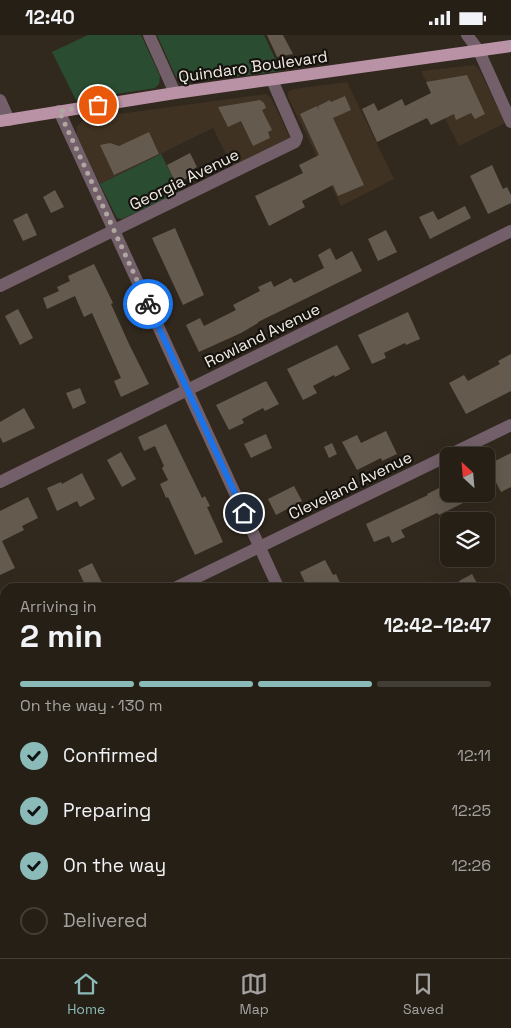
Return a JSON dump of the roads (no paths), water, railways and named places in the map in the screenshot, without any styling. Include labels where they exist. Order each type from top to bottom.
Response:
[{"type":"main road","name":"Quindaro Boulevard","points":[[5,120],[175,93],[511,46]]},
{"type":"street","points":[[149,35],[175,93]]},
{"type":"street","points":[[467,35],[479,51],[511,122]]},
{"type":"street","name":"Georgia Avenue","points":[[0,286],[295,142],[297,137],[272,80]]},
{"type":"street","points":[[0,99],[5,120]]},
{"type":"street","points":[[59,111],[276,583]]},
{"type":"street","name":"Rowland Avenue","points":[[0,482],[511,231]]},
{"type":"street","name":"Cleveland Avenue","points":[[185,583],[511,425]]}]
